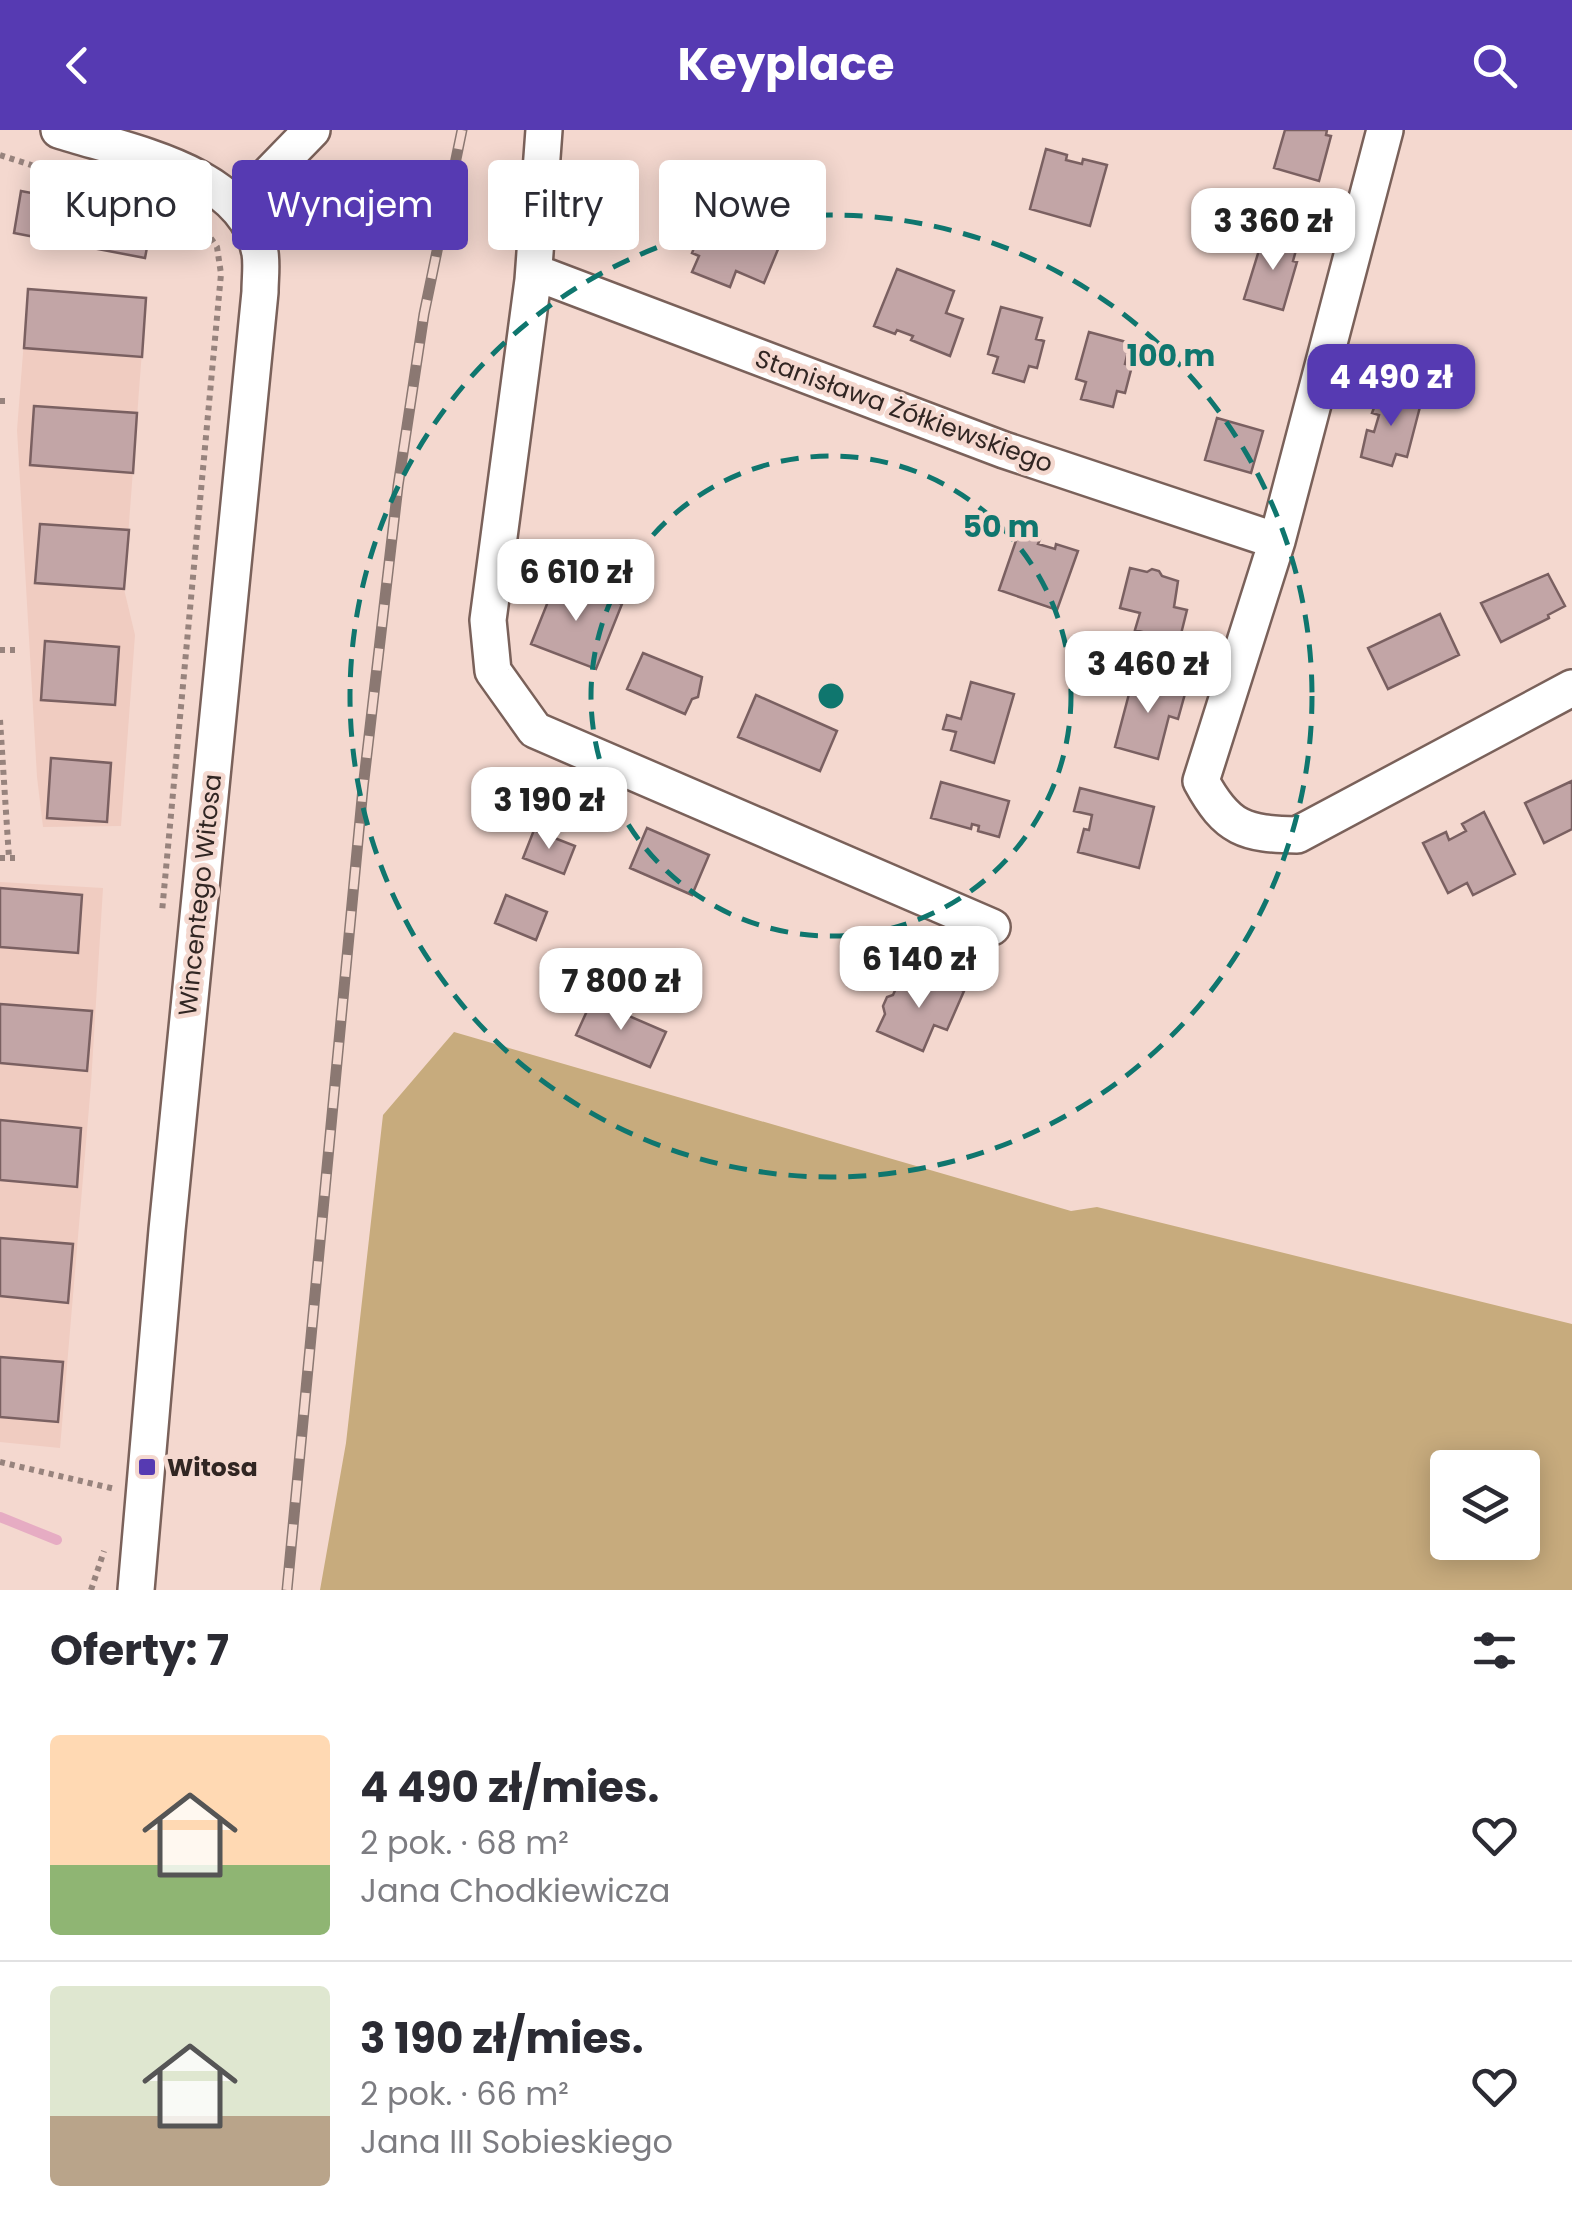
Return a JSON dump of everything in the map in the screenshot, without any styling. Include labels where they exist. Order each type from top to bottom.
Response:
[{"type":"street","points":[[59,130],[182,170],[214,186],[232,201]]},
{"type":"street","points":[[283,160],[312,130]]},
{"type":"street","points":[[544,130],[534,272],[488,620],[494,671],[535,730],[992,928]]},
{"type":"street","points":[[1385,130],[1277,541],[1200,781],[1215,808],[1252,834],[1297,834],[1572,688]]},
{"type":"street","name":"Wincentego Witosa","points":[[136,1590],[167,1230],[260,292],[259,250]]},
{"type":"street","name":"Stanisława Żółkiewskiego","points":[[534,272],[1004,450],[1277,541]]},
{"type":"path","points":[[0,156],[155,204],[200,223],[217,247],[221,274],[166,852]]},
{"type":"path","points":[[0,650],[19,650]]},
{"type":"path","points":[[0,720],[8,858]]},
{"type":"path","points":[[0,1462],[117,1490]]},
{"type":"shaded area","points":[[28,289],[146,298],[124,589],[135,635],[121,826],[43,827],[17,430]]},
{"type":"shaded area","points":[[0,882],[103,888],[91,1084],[60,1448],[0,1442]]},
{"type":"shaded area","points":[[454,1032],[1071,1211],[1097,1207],[1572,1324],[1572,1590],[320,1590],[346,1443],[383,1115]]},
{"type":"building","points":[[1285,130],[1327,130],[1326,135],[1331,136],[1319,181],[1274,168]]},
{"type":"building","points":[[1046,149],[1067,155],[1066,160],[1082,164],[1083,159],[1107,165],[1090,226],[1030,209]]},
{"type":"building","points":[[21,191],[30,193],[30,236],[14,233]]},
{"type":"building","points":[[1264,234],[1298,243],[1293,261],[1297,262],[1283,310],[1244,299]]},
{"type":"building","points":[[103,250],[147,250],[145,258]]},
{"type":"building","points":[[778,250],[764,283],[736,271],[730,287],[692,272],[699,256],[692,253]]},
{"type":"building","points":[[897,269],[954,291],[946,313],[963,319],[950,356],[911,340],[913,336],[874,326]]},
{"type":"building","points":[[28,289],[146,298],[142,357],[24,348]]},
{"type":"building","points":[[1001,307],[1042,318],[1036,339],[1044,341],[1037,368],[1029,366],[1024,382],[993,373],[998,357],[988,354]]},
{"type":"building","points":[[1089,332],[1130,343],[1125,364],[1132,366],[1125,393],[1117,391],[1113,407],[1081,399],[1086,382],[1076,379]]},
{"type":"building","points":[[1380,392],[1421,403],[1407,457],[1396,454],[1392,466],[1361,457],[1367,430],[1374,432],[1379,415],[1372,413]]},
{"type":"building","points":[[34,406],[137,413],[133,473],[30,465]]},
{"type":"building","points":[[1217,418],[1263,431],[1251,473],[1205,460]]},
{"type":"building","points":[[40,524],[129,530],[124,589],[35,583]]},
{"type":"building","points":[[1019,532],[1040,539],[1038,544],[1055,549],[1056,544],[1078,551],[1057,610],[999,590]]},
{"type":"building","points":[[1130,568],[1147,572],[1152,569],[1178,581],[1174,607],[1187,610],[1179,642],[1135,630],[1140,613],[1120,608]]},
{"type":"building","points":[[1548,574],[1565,606],[1501,642],[1481,603]]},
{"type":"building","points":[[557,579],[622,604],[596,669],[531,644]]},
{"type":"building","points":[[1440,614],[1459,655],[1388,689],[1368,648]]},
{"type":"building","points":[[45,641],[119,647],[115,705],[41,700]]},
{"type":"building","points":[[643,653],[702,677],[698,697],[692,699],[685,714],[627,689]]},
{"type":"building","points":[[1134,675],[1186,690],[1178,719],[1169,716],[1158,759],[1115,747]]},
{"type":"building","points":[[971,682],[1014,694],[994,763],[951,750],[956,732],[943,729],[947,715],[961,719]]},
{"type":"building","points":[[756,695],[837,731],[820,771],[738,737]]},
{"type":"building","points":[[51,758],[111,763],[107,822],[47,818]]},
{"type":"building","points":[[1572,781],[1572,829],[1544,843],[1525,803]]},
{"type":"building","points":[[941,782],[1009,801],[999,837],[978,831],[979,826],[972,824],[971,829],[931,818]]},
{"type":"building","points":[[1080,788],[1154,807],[1139,868],[1078,852],[1092,815],[1074,811]]},
{"type":"building","points":[[1484,812],[1515,874],[1473,895],[1467,883],[1448,893],[1423,843],[1446,832],[1449,840],[1466,831],[1462,824]]},
{"type":"building","points":[[647,828],[709,855],[692,895],[630,868]]},
{"type":"building","points":[[534,830],[575,846],[564,874],[523,858]]},
{"type":"building","points":[[0,888],[82,895],[78,953],[0,947]]},
{"type":"building","points":[[506,895],[547,912],[536,940],[495,923]]},
{"type":"building","points":[[901,977],[928,988],[934,977],[964,991],[947,1030],[934,1025],[923,1051],[877,1031],[887,997],[893,995]]},
{"type":"building","points":[[592,1000],[666,1032],[650,1067],[576,1035]]},
{"type":"building","points":[[0,1004],[92,1011],[87,1071],[0,1063]]},
{"type":"building","points":[[0,1120],[81,1128],[77,1187],[0,1180]]},
{"type":"building","points":[[0,1238],[73,1244],[68,1303],[0,1296]]},
{"type":"building","points":[[0,1357],[63,1362],[58,1422],[0,1417]]},
{"type":"waterway","points":[[0,1517],[57,1540]]},
{"type":"railway","points":[[287,1590],[363,788],[398,486],[424,314],[462,130]]},
{"type":"place","name":"Witosa","points":[[147,1467]]}]
